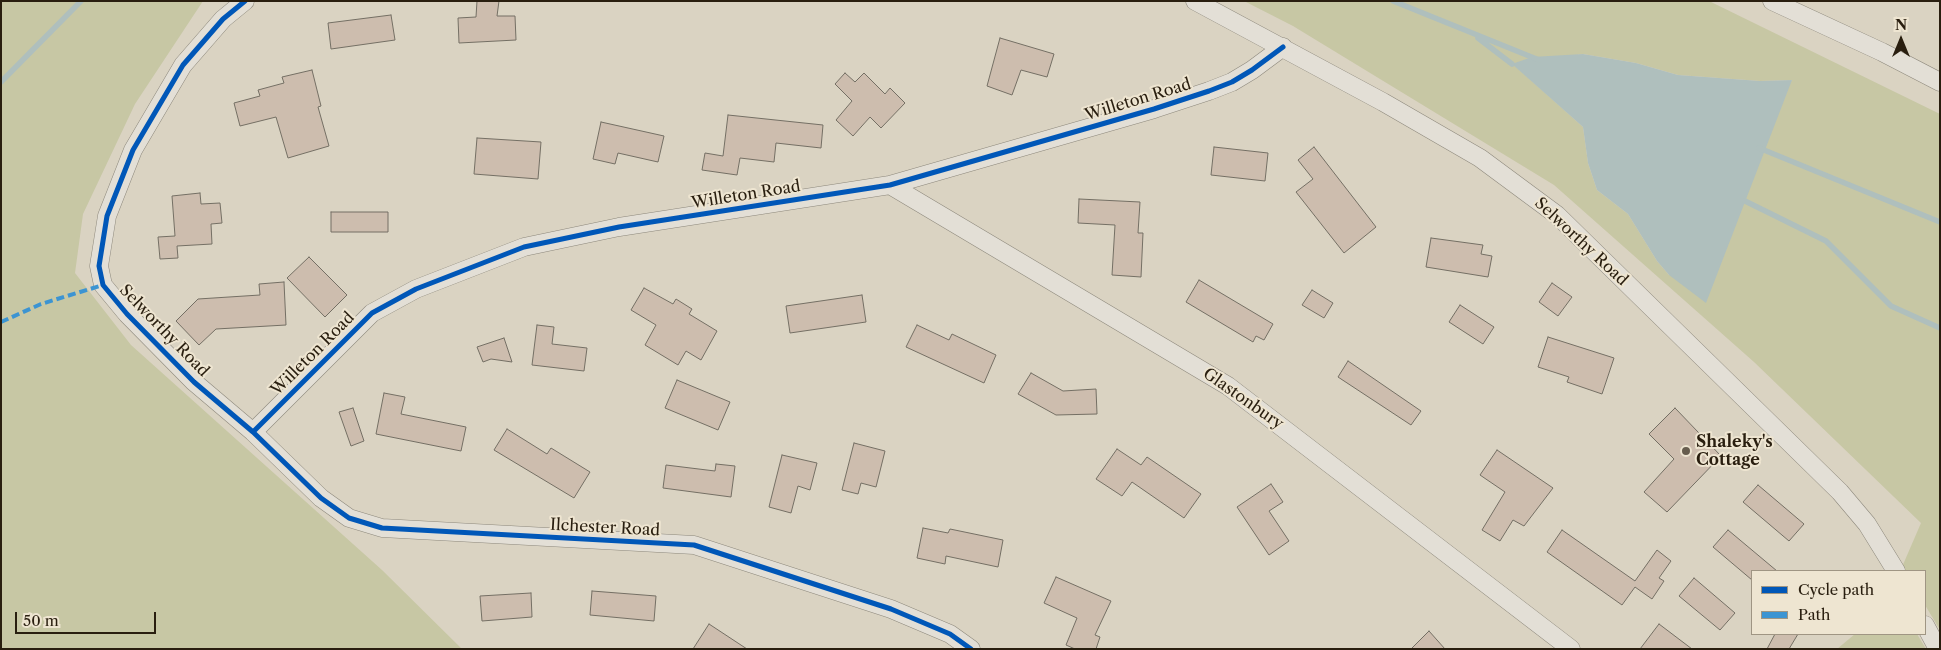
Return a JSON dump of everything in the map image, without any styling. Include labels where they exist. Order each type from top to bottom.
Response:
[{"type":"street","name":"Selworthy Road","points":[[245,1],[223,19],[183,65],[133,150],[108,216],[99,266],[103,285],[127,314],[194,382],[253,432]]},
{"type":"street","name":"Selworthy Road","points":[[1195,1],[1283,47],[1480,158],[1557,215],[1840,492],[1866,524],[1895,570]]},
{"type":"street","points":[[1772,1],[1882,52],[1940,82]]},
{"type":"street","name":"Willeton Road","points":[[253,432],[372,313],[416,288],[524,247],[619,227],[890,185],[1154,109],[1209,91],[1232,82],[1283,47]]},
{"type":"street","name":"Glastonbury","points":[[890,185],[1228,386],[1571,649]]},
{"type":"street","name":"Ilchester Road","points":[[253,432],[321,498],[349,518],[382,528],[694,545],[891,609],[950,634],[972,649]]},
{"type":"street","points":[[1926,627],[1938,649]]},
{"type":"green space","points":[[1,1],[203,1],[135,104],[83,214],[75,273],[131,345],[382,570],[462,649],[1,649]]},
{"type":"green space","points":[[1244,1],[1709,1],[1940,114],[1940,630],[1926,607],[1926,570],[1904,570],[1902,567],[1921,523],[1754,362],[1554,185],[1293,26]],"holes":[[[1583,54],[1636,63],[1678,75],[1760,81],[1792,80],[1669,275],[1657,261],[1628,214],[1597,190],[1588,163],[1583,127],[1513,64]]]},
{"type":"green space","points":[[1854,635],[1918,635],[1926,649],[1837,649]]},
{"type":"shaded area","points":[[1583,54],[1636,63],[1678,75],[1760,81],[1792,80],[1706,303],[1669,275],[1657,261],[1628,214],[1597,190],[1588,163],[1583,127],[1512,64],[1532,57]]},
{"type":"building","points":[[477,1],[499,1],[497,16],[515,16],[516,40],[459,43],[458,18],[476,17]]},
{"type":"building","points":[[391,15],[395,40],[331,49],[328,23]]},
{"type":"building","points":[[1000,38],[1054,54],[1047,77],[1021,70],[1012,95],[987,86]]},
{"type":"building","points":[[312,70],[321,106],[318,107],[329,146],[288,158],[276,117],[240,126],[234,103],[260,96],[258,90],[284,83],[282,77]]},
{"type":"building","points":[[845,73],[855,82],[864,73],[885,94],[890,88],[905,103],[881,128],[870,117],[853,136],[836,120],[852,101],[835,84]]},
{"type":"building","points":[[728,115],[823,125],[821,148],[776,143],[774,162],[740,158],[737,175],[702,170],[705,153],[723,156]]},
{"type":"building","points":[[601,122],[664,136],[658,162],[618,153],[615,164],[593,159]]},
{"type":"building","points":[[477,138],[541,142],[538,179],[474,174]]},
{"type":"building","points":[[1214,147],[1268,153],[1265,181],[1211,175]]},
{"type":"building","points":[[1314,147],[1376,227],[1344,253],[1296,192],[1313,179],[1298,160]]},
{"type":"building","points":[[200,193],[201,204],[220,203],[222,223],[211,224],[212,244],[177,246],[178,258],[160,259],[158,237],[175,236],[172,196]]},
{"type":"building","points":[[1079,199],[1140,202],[1138,233],[1143,233],[1141,277],[1112,275],[1115,225],[1078,223]]},
{"type":"building","points":[[331,212],[388,212],[388,232],[331,232]]},
{"type":"building","points":[[1431,238],[1483,245],[1481,254],[1492,256],[1488,277],[1426,267]]},
{"type":"building","points":[[309,257],[347,295],[325,317],[287,278]]},
{"type":"building","points":[[1199,280],[1273,324],[1264,340],[1256,336],[1253,342],[1186,302]]},
{"type":"building","points":[[284,282],[286,325],[216,329],[199,345],[176,321],[198,299],[260,295],[259,284]]},
{"type":"building","points":[[1552,283],[1572,297],[1558,316],[1539,302]]},
{"type":"building","points":[[644,288],[673,304],[676,299],[692,309],[689,314],[717,331],[701,360],[686,351],[678,365],[645,345],[656,325],[631,310]]},
{"type":"building","points":[[1312,290],[1333,303],[1324,318],[1302,305]]},
{"type":"building","points":[[862,295],[866,322],[790,333],[786,306]]},
{"type":"building","points":[[1460,305],[1494,327],[1483,344],[1449,322]]},
{"type":"building","points":[[537,325],[554,327],[552,344],[587,348],[584,371],[532,365]]},
{"type":"building","points":[[917,325],[949,340],[952,334],[996,355],[984,383],[906,347]]},
{"type":"building","points":[[1548,337],[1614,358],[1602,394],[1567,382],[1569,377],[1538,367]]},
{"type":"building","points":[[504,338],[512,362],[491,359],[483,362],[477,347]]},
{"type":"building","points":[[1348,361],[1421,411],[1411,425],[1338,377]]},
{"type":"building","points":[[1031,373],[1063,391],[1096,389],[1097,414],[1056,415],[1018,394]]},
{"type":"building","points":[[677,380],[730,402],[718,430],[665,408]]},
{"type":"building","points":[[384,393],[405,397],[401,414],[466,427],[461,451],[376,434]]},
{"type":"building","points":[[353,408],[364,441],[351,446],[339,412]]},
{"type":"building","points":[[1675,408],[1721,456],[1667,512],[1644,492],[1674,459],[1649,434]]},
{"type":"building","points":[[507,429],[547,454],[551,448],[590,472],[574,498],[494,450]]},
{"type":"building","points":[[854,443],[885,451],[876,487],[861,483],[858,494],[842,490]]},
{"type":"building","points":[[1117,449],[1141,465],[1147,457],[1201,494],[1184,518],[1132,482],[1122,496],[1096,479]]},
{"type":"building","points":[[1497,450],[1553,488],[1524,526],[1513,520],[1500,541],[1482,530],[1505,492],[1480,475]]},
{"type":"building","points":[[782,455],[817,463],[810,490],[798,486],[791,513],[769,507]]},
{"type":"building","points":[[716,464],[735,466],[731,497],[663,488],[666,465],[715,471]]},
{"type":"building","points":[[1271,484],[1283,502],[1269,511],[1289,541],[1269,555],[1237,507]]},
{"type":"building","points":[[1758,485],[1804,524],[1789,541],[1743,502]]},
{"type":"building","points":[[923,528],[948,533],[950,529],[1003,540],[998,567],[946,556],[945,564],[917,558]]},
{"type":"building","points":[[1562,530],[1635,581],[1657,550],[1671,561],[1659,578],[1664,581],[1652,599],[1635,587],[1622,605],[1547,552]]},
{"type":"building","points":[[1728,530],[1776,570],[1751,570],[1751,579],[1713,547]]},
{"type":"building","points":[[1056,577],[1111,601],[1095,635],[1100,637],[1096,649],[1075,649],[1066,645],[1077,618],[1044,603]]},
{"type":"building","points":[[1694,578],[1735,613],[1720,630],[1679,596]]},
{"type":"building","points":[[592,591],[656,596],[654,621],[590,615]]},
{"type":"building","points":[[531,593],[532,617],[482,621],[480,596]]},
{"type":"building","points":[[709,624],[747,649],[693,649]]},
{"type":"building","points":[[1659,624],[1692,649],[1640,649]]},
{"type":"building","points":[[1429,631],[1445,649],[1411,649]]},
{"type":"building","points":[[1774,635],[1797,635],[1789,649],[1767,649]]},
{"type":"waterway","points":[[1,82],[81,1]]},
{"type":"waterway","points":[[1393,1],[1539,60]]},
{"type":"waterway","points":[[1478,38],[1512,64]]},
{"type":"waterway","points":[[1759,148],[1940,222]]},
{"type":"waterway","points":[[1745,201],[1826,241],[1891,306],[1940,328]]},
{"type":"marked path","points":[[1,322],[41,304],[103,285]]},
{"type":"cycle path","points":[[245,1],[223,19],[183,65],[133,150],[107,216],[99,266],[103,285],[127,314],[194,382],[253,432],[321,498],[349,518],[382,528],[694,545],[891,609],[950,634],[971,649]]},
{"type":"cycle path","points":[[253,432],[372,313],[416,289],[524,247],[619,227],[890,185],[1154,109],[1209,91],[1232,82],[1283,47]]},
{"type":"place","name":"Shaleky's Cottage","points":[[1686,451]]}]
